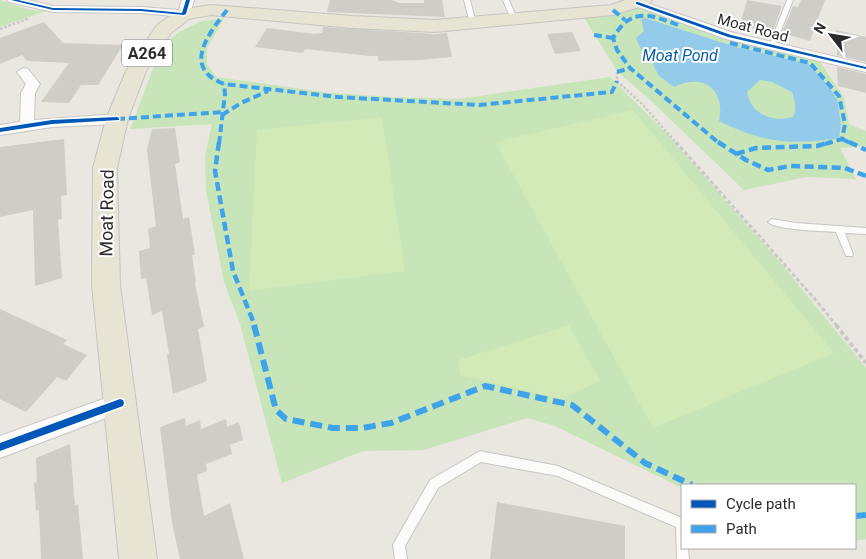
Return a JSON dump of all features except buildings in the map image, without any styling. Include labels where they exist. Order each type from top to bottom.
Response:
[{"type":"main road","name":"Moat Road","points":[[138,559],[106,275],[105,168],[117,119],[136,71],[164,29],[186,7],[393,25],[435,26],[473,23],[510,9],[613,10],[640,2]]},
{"type":"street","points":[[13,0],[53,9],[141,10],[186,7]]},
{"type":"street","name":"Moat Road","points":[[640,2],[730,36],[866,68]]},
{"type":"street","points":[[23,72],[33,84],[28,93],[27,124]]},
{"type":"street","points":[[0,130],[27,124],[117,119]]},
{"type":"street","points":[[0,447],[120,404]]},
{"type":"lane","points":[[467,0],[473,23]]},
{"type":"lane","points":[[772,46],[790,0]]},
{"type":"lane","points":[[772,222],[866,232]]},
{"type":"lane","points":[[839,229],[848,254]]},
{"type":"lane","points":[[401,559],[399,545],[434,484],[480,456],[558,471],[681,524]]},
{"type":"path","points":[[0,29],[53,9]]},
{"type":"path","points":[[616,72],[617,81],[643,105],[814,298],[866,363]]},
{"type":"green space","points":[[0,0],[30,10],[46,11],[0,27]]},
{"type":"green space","points":[[637,3],[670,15],[820,58],[820,62],[844,97],[849,124],[866,131],[866,146],[840,148],[856,179],[807,177],[744,190],[617,71],[582,14]]},
{"type":"green space","points":[[224,18],[207,49],[207,64],[216,77],[331,93],[459,99],[610,77],[668,135],[784,267],[866,368],[866,539],[856,541],[856,484],[681,484],[681,488],[555,426],[527,418],[424,450],[363,451],[282,483],[240,324],[224,282],[206,190],[205,156],[212,124],[130,129],[154,66],[167,42],[179,32],[202,21]]},
{"type":"green space","points":[[633,110],[834,353],[653,428],[495,142]]},
{"type":"green space","points":[[382,117],[405,271],[249,291],[257,130]]},
{"type":"green space","points":[[569,325],[600,381],[562,399],[460,375],[459,360]]},
{"type":"water","name":"Moat Pond","points":[[645,18],[736,47],[808,64],[827,84],[837,99],[841,124],[839,138],[807,142],[777,140],[749,134],[719,121],[719,100],[710,86],[694,82],[674,87],[659,76],[652,62],[646,60],[636,38],[644,31],[641,19]],"holes":[[[760,80],[772,82],[792,92],[795,105],[793,117],[785,119],[770,118],[758,111],[749,100],[747,92]]]},
{"type":"marked path","points":[[227,10],[211,30],[201,54],[205,70],[215,80],[224,84],[338,97],[479,105],[612,92],[617,81]]},
{"type":"marked path","points":[[613,10],[625,20]]},
{"type":"marked path","points":[[678,25],[658,18],[641,15],[626,21],[613,38],[617,50],[630,68],[712,139],[746,160],[768,170],[790,166],[845,168],[866,176]]},
{"type":"marked path","points":[[594,35],[613,38]]},
{"type":"marked path","points":[[730,43],[810,63],[839,96],[845,124],[842,139],[817,146],[756,148],[736,154]]},
{"type":"marked path","points":[[617,72],[630,68]]},
{"type":"marked path","points":[[224,84],[225,94],[215,171],[233,271],[253,320],[276,410],[286,419],[333,428],[362,428],[391,423],[485,386],[572,405],[645,463],[690,484]]},
{"type":"marked path","points":[[222,115],[241,103],[268,91]]},
{"type":"marked path","points":[[117,119],[223,112]]},
{"type":"marked path","points":[[842,139],[866,150]]},
{"type":"marked path","points":[[856,516],[866,515]]},
{"type":"cycle path","points":[[13,0],[53,9],[141,10],[184,14],[188,0]]},
{"type":"cycle path","points":[[637,3],[730,36],[866,68]]},
{"type":"cycle path","points":[[0,130],[52,122],[117,119]]},
{"type":"cycle path","points":[[0,447],[120,403]]}]
